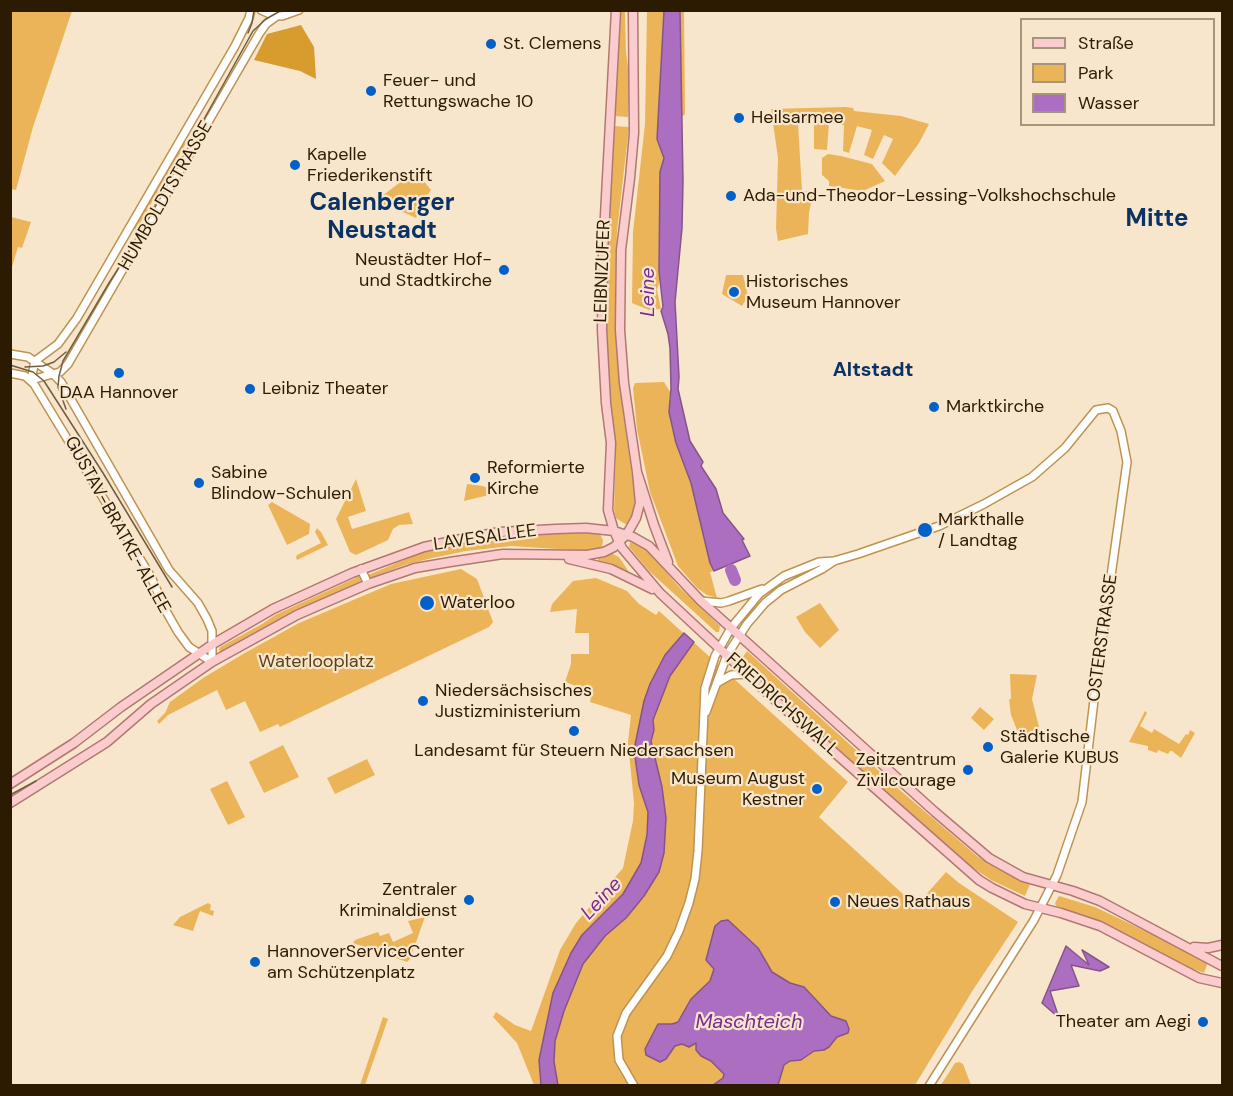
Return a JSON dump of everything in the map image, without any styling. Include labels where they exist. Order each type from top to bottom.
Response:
[{"type":"main road","name":"LEIBNIZUFER","points":[[616,10],[603,253],[602,330],[605,392],[611,443],[608,510],[614,531],[630,559],[660,592]]},
{"type":"main road","name":"LEIBNIZUFER","points":[[633,10],[634,134],[621,250],[620,330],[637,472]]},
{"type":"main road","points":[[551,555],[587,555],[604,552],[620,543],[636,518],[640,503],[637,472]]},
{"type":"main road","points":[[637,472],[670,568]]},
{"type":"main road","name":"LAVESALLEE","points":[[10,784],[74,743],[121,707],[213,644],[273,609],[361,569],[424,547],[500,532],[586,528],[627,534]]},
{"type":"main road","name":"FRIEDRICHSWALL","points":[[627,534],[649,546],[700,600],[980,851],[1014,873],[1100,901],[1222,966]]},
{"type":"main road","name":"LAVESALLEE","points":[[10,803],[107,742],[152,704],[212,662],[297,615],[368,584],[415,568],[503,554],[551,555]]},
{"type":"main road","points":[[551,555],[611,569],[660,592]]},
{"type":"main road","name":"FRIEDRICHSWALL","points":[[660,592],[719,648],[966,869],[992,888],[1021,902],[1100,926],[1184,972],[1222,983]]},
{"type":"main road","points":[[1185,945],[1208,948],[1222,945]]},
{"type":"street","name":"HUMBOLDTSTRASSE","points":[[35,361],[65,336],[77,318],[230,55],[251,10]]},
{"type":"street","points":[[261,10],[277,16],[299,10]]},
{"type":"street","name":"HUMBOLDTSTRASSE","points":[[53,374],[65,369],[259,34],[266,24],[277,16]]},
{"type":"street","name":"GUSTAV-BRATKE-ALLEE","points":[[10,354],[28,357],[61,382],[170,570],[202,611],[212,631],[213,644]]},
{"type":"street","points":[[31,380],[35,361]]},
{"type":"street","points":[[10,373],[31,380],[53,374]]},
{"type":"street","name":"GUSTAV-BRATKE-ALLEE","points":[[31,380],[151,577],[178,632],[189,647],[212,662]]},
{"type":"street","name":"OSTERSTRASSE","points":[[834,561],[924,532],[984,504],[1032,477],[1050,463],[1096,410],[1102,408],[1113,411],[1125,443],[1126,482],[1096,682],[1084,794],[1053,885],[1022,942],[929,1086]]},
{"type":"street","points":[[634,1086],[620,1060],[616,1036],[626,1013],[667,956],[689,903],[698,851],[703,719],[707,678],[719,648],[751,602],[784,576],[819,562],[834,561]]},
{"type":"street","points":[[703,719],[727,655],[738,635],[757,612],[774,596],[834,561]]},
{"type":"street","points":[[361,569],[368,584]]},
{"type":"street","points":[[700,600],[721,603],[768,587]]},
{"type":"street","points":[[212,662],[213,644]]},
{"type":"street","points":[[717,683],[731,675],[748,674]]},
{"type":"green space","points":[[10,11],[72,11],[33,127],[16,190],[10,189]]},
{"type":"green space","points":[[621,11],[625,11],[626,52],[630,81],[628,117],[614,116]]},
{"type":"green space","points":[[647,11],[684,11],[685,114],[682,117],[658,120],[657,139],[664,158],[660,172],[660,280],[657,290],[661,309],[649,310],[632,303],[633,232],[645,124]]},
{"type":"green space","points":[[853,108],[854,111],[901,116],[929,124],[919,143],[895,176],[882,163],[893,139],[884,135],[873,159],[864,155],[872,130],[857,126],[849,153],[843,151],[844,125],[829,123],[827,150],[814,149],[814,123],[798,123],[802,191],[813,192],[808,234],[778,241],[776,229],[778,158],[771,109]]},
{"type":"green space","points":[[614,126],[629,127],[617,231],[615,294],[622,405],[635,495],[634,512],[629,523],[625,524],[616,518],[614,509],[616,449],[608,382],[606,337],[607,259]]},
{"type":"green space","points":[[183,141],[186,143],[136,230],[133,228]]},
{"type":"green space","points":[[828,154],[872,164],[885,181],[863,191],[829,186],[829,181],[822,175],[822,158]]},
{"type":"green space","points":[[418,174],[431,190],[416,218],[390,206],[373,203],[403,180]]},
{"type":"green space","points":[[11,217],[31,222],[22,248],[18,247],[11,270]]},
{"type":"green space","points":[[726,275],[743,275],[748,296],[742,306],[722,294]]},
{"type":"green space","points":[[664,382],[670,392],[669,412],[676,443],[691,483],[710,563],[714,571],[710,572],[717,598],[697,588],[678,566],[650,492],[637,429],[633,388],[635,383]]},
{"type":"green space","points":[[356,479],[366,511],[348,517],[352,529],[409,512],[413,524],[399,525],[393,529],[388,540],[356,555],[350,552],[336,519]]},
{"type":"green space","points":[[467,484],[489,489],[489,495],[464,501]]},
{"type":"green space","points":[[272,502],[310,524],[309,534],[287,545],[268,505]]},
{"type":"green space","points":[[317,528],[328,545],[297,560],[297,555],[321,543],[315,532]]},
{"type":"green space","points":[[599,532],[603,540],[602,549],[588,551],[511,546],[466,551],[405,565],[370,578],[368,575],[421,553],[464,543],[527,535]]},
{"type":"green space","points":[[630,542],[640,545],[649,552],[679,587],[720,626],[719,632],[716,632],[649,571],[629,547]]},
{"type":"green space","points":[[611,553],[619,557],[629,572],[598,561],[598,558]]},
{"type":"green space","name":"Waterlooplatz","points":[[461,569],[477,579],[493,622],[489,627],[280,727],[278,724],[260,732],[245,701],[226,710],[217,690],[168,715],[159,724],[157,721],[165,713],[170,702],[203,678],[299,623],[391,584]]},
{"type":"green space","points":[[362,575],[365,581],[278,621],[222,653],[219,650],[220,647],[275,615]]},
{"type":"green space","points":[[596,578],[627,591],[639,604],[656,615],[659,611],[848,782],[819,817],[916,906],[946,872],[1018,922],[915,1085],[534,1085],[517,1043],[493,1017],[496,1012],[515,1025],[531,1031],[560,950],[576,923],[623,868],[633,821],[634,803],[628,742],[631,715],[590,702],[592,692],[565,682],[571,664],[571,654],[589,654],[589,633],[575,633],[577,609],[550,612],[552,604],[573,581]]},
{"type":"green space","points":[[820,603],[839,630],[820,648],[805,632],[796,617]]},
{"type":"green space","points":[[747,651],[901,791],[977,856],[1030,884],[1025,896],[991,880],[969,865],[740,661]]},
{"type":"green space","points":[[1010,674],[1037,675],[1032,699],[1039,727],[1024,737],[1017,730],[1011,715]]},
{"type":"green space","points":[[980,707],[994,719],[984,730],[971,718]]},
{"type":"green space","points":[[1145,711],[1147,713],[1140,726],[1152,733],[1154,729],[1179,744],[1190,730],[1195,733],[1181,758],[1172,751],[1168,754],[1158,750],[1157,753],[1148,750],[1148,746],[1129,742]]},
{"type":"green space","points":[[283,745],[299,777],[264,793],[249,762]]},
{"type":"green space","points":[[367,759],[375,775],[335,794],[327,778]]},
{"type":"green space","points":[[227,781],[245,817],[228,825],[210,789]]},
{"type":"green space","points":[[1059,896],[1095,907],[1204,959],[1208,962],[1204,973],[1185,966],[1117,930],[1056,906],[1055,903]]},
{"type":"green space","points":[[208,903],[211,905],[210,910],[214,911],[213,916],[200,911],[193,931],[173,925],[180,917]]},
{"type":"green space","points":[[425,917],[407,962],[353,943],[355,940],[378,932],[380,936],[389,933],[393,942],[413,933],[408,921]]},
{"type":"green space","points":[[383,1017],[388,1019],[365,1085],[360,1085]]},
{"type":"green space","points":[[955,1063],[963,1064],[971,1085],[941,1085]]},
{"type":"shaded area","points":[[301,25],[314,47],[316,79],[300,71],[254,60],[267,34]]},
{"type":"water","points":[[664,11],[680,11],[683,181],[682,228],[675,302],[678,389],[690,441],[703,462],[701,466],[716,489],[723,513],[744,539],[742,540],[750,556],[714,571],[710,563],[691,483],[676,443],[669,412],[670,348],[661,311],[663,307],[659,271],[660,172],[664,158],[657,139]]},
{"type":"water","points":[[684,633],[694,642],[670,676],[653,720],[654,730],[651,741],[662,787],[666,818],[664,853],[659,872],[644,896],[626,918],[605,936],[583,964],[555,1041],[554,1062],[558,1085],[541,1085],[539,1060],[553,993],[571,953],[582,935],[623,894],[641,863],[647,835],[648,812],[639,785],[634,750],[644,701],[650,684],[665,655]]},
{"type":"water","name":"Maschteich","points":[[728,920],[758,948],[772,972],[790,983],[804,987],[831,1016],[846,1021],[849,1029],[848,1033],[837,1037],[824,1050],[814,1051],[801,1060],[790,1061],[784,1065],[778,1085],[713,1085],[723,1078],[724,1074],[711,1061],[701,1056],[696,1050],[696,1043],[689,1047],[682,1044],[675,1046],[666,1059],[660,1062],[646,1055],[645,1049],[658,1024],[678,1022],[691,999],[710,981],[714,969],[706,960],[715,926],[721,921]]},
{"type":"water","points":[[1066,946],[1089,965],[1082,950],[1109,967],[1100,971],[1071,965],[1079,986],[1050,991],[1059,1018],[1042,1003]]},
{"type":"waterway","name":"Leine","points":[[731,570],[735,580]]},
{"type":"tram line","points":[[248,33],[254,10]]},
{"type":"tram line","points":[[66,409],[58,387],[63,361],[139,236],[253,31],[266,19],[282,10]]},
{"type":"tram line","points":[[25,367],[43,366],[54,362],[66,352]]},
{"type":"tram line","points":[[10,365],[33,372],[44,381],[172,587]]},
{"type":"tram line","points":[[10,795],[36,781]]},
{"type":"place","name":"St. Clemens","points":[[491,44]]},
{"type":"place","name":"Feuer- und Rettungswache 10","points":[[371,91]]},
{"type":"place","name":"Heilsarmee","points":[[739,118]]},
{"type":"place","name":"Kapelle Friederikenstift","points":[[295,165]]},
{"type":"place","name":"Ada-und-Theodor-Lessing-Volkshochschule","points":[[731,196]]},
{"type":"place","name":"Neustädter Hof- und Stadtkirche","points":[[504,270]]},
{"type":"place","name":"Historisches Museum Hannover","points":[[734,292]]},
{"type":"place","name":"DAA Hannover","points":[[119,373]]},
{"type":"place","name":"Leibniz Theater","points":[[250,389]]},
{"type":"place","name":"Marktkirche","points":[[934,407]]},
{"type":"place","name":"Reformierte Kirche","points":[[475,478]]},
{"type":"place","name":"Sabine Blindow-Schulen","points":[[199,483]]},
{"type":"place","name":"Markthalle / Landtag","points":[[925,530]]},
{"type":"place","name":"Waterloo","points":[[427,603]]},
{"type":"place","name":"Niedersächsisches Justizministerium","points":[[423,701]]},
{"type":"place","name":"Landesamt für Steuern Niedersachsen","points":[[574,731]]},
{"type":"place","name":"Städtische Galerie KUBUS","points":[[988,747]]},
{"type":"place","name":"Zeitzentrum Zivilcourage","points":[[968,770]]},
{"type":"place","name":"Museum August Kestner","points":[[817,789]]},
{"type":"place","name":"Zentraler Kriminaldienst","points":[[469,900]]},
{"type":"place","name":"Neues Rathaus","points":[[835,902]]},
{"type":"place","name":"HannoverServiceCenter am Schützenplatz","points":[[255,962]]},
{"type":"place","name":"Theater am Aegi","points":[[1203,1022]]},
{"type":"district","name":"Calenberger Neustadt","points":[[382,218]]},
{"type":"district","name":"Mitte","points":[[1157,220]]},
{"type":"district","name":"Altstadt","points":[[873,371]]}]
